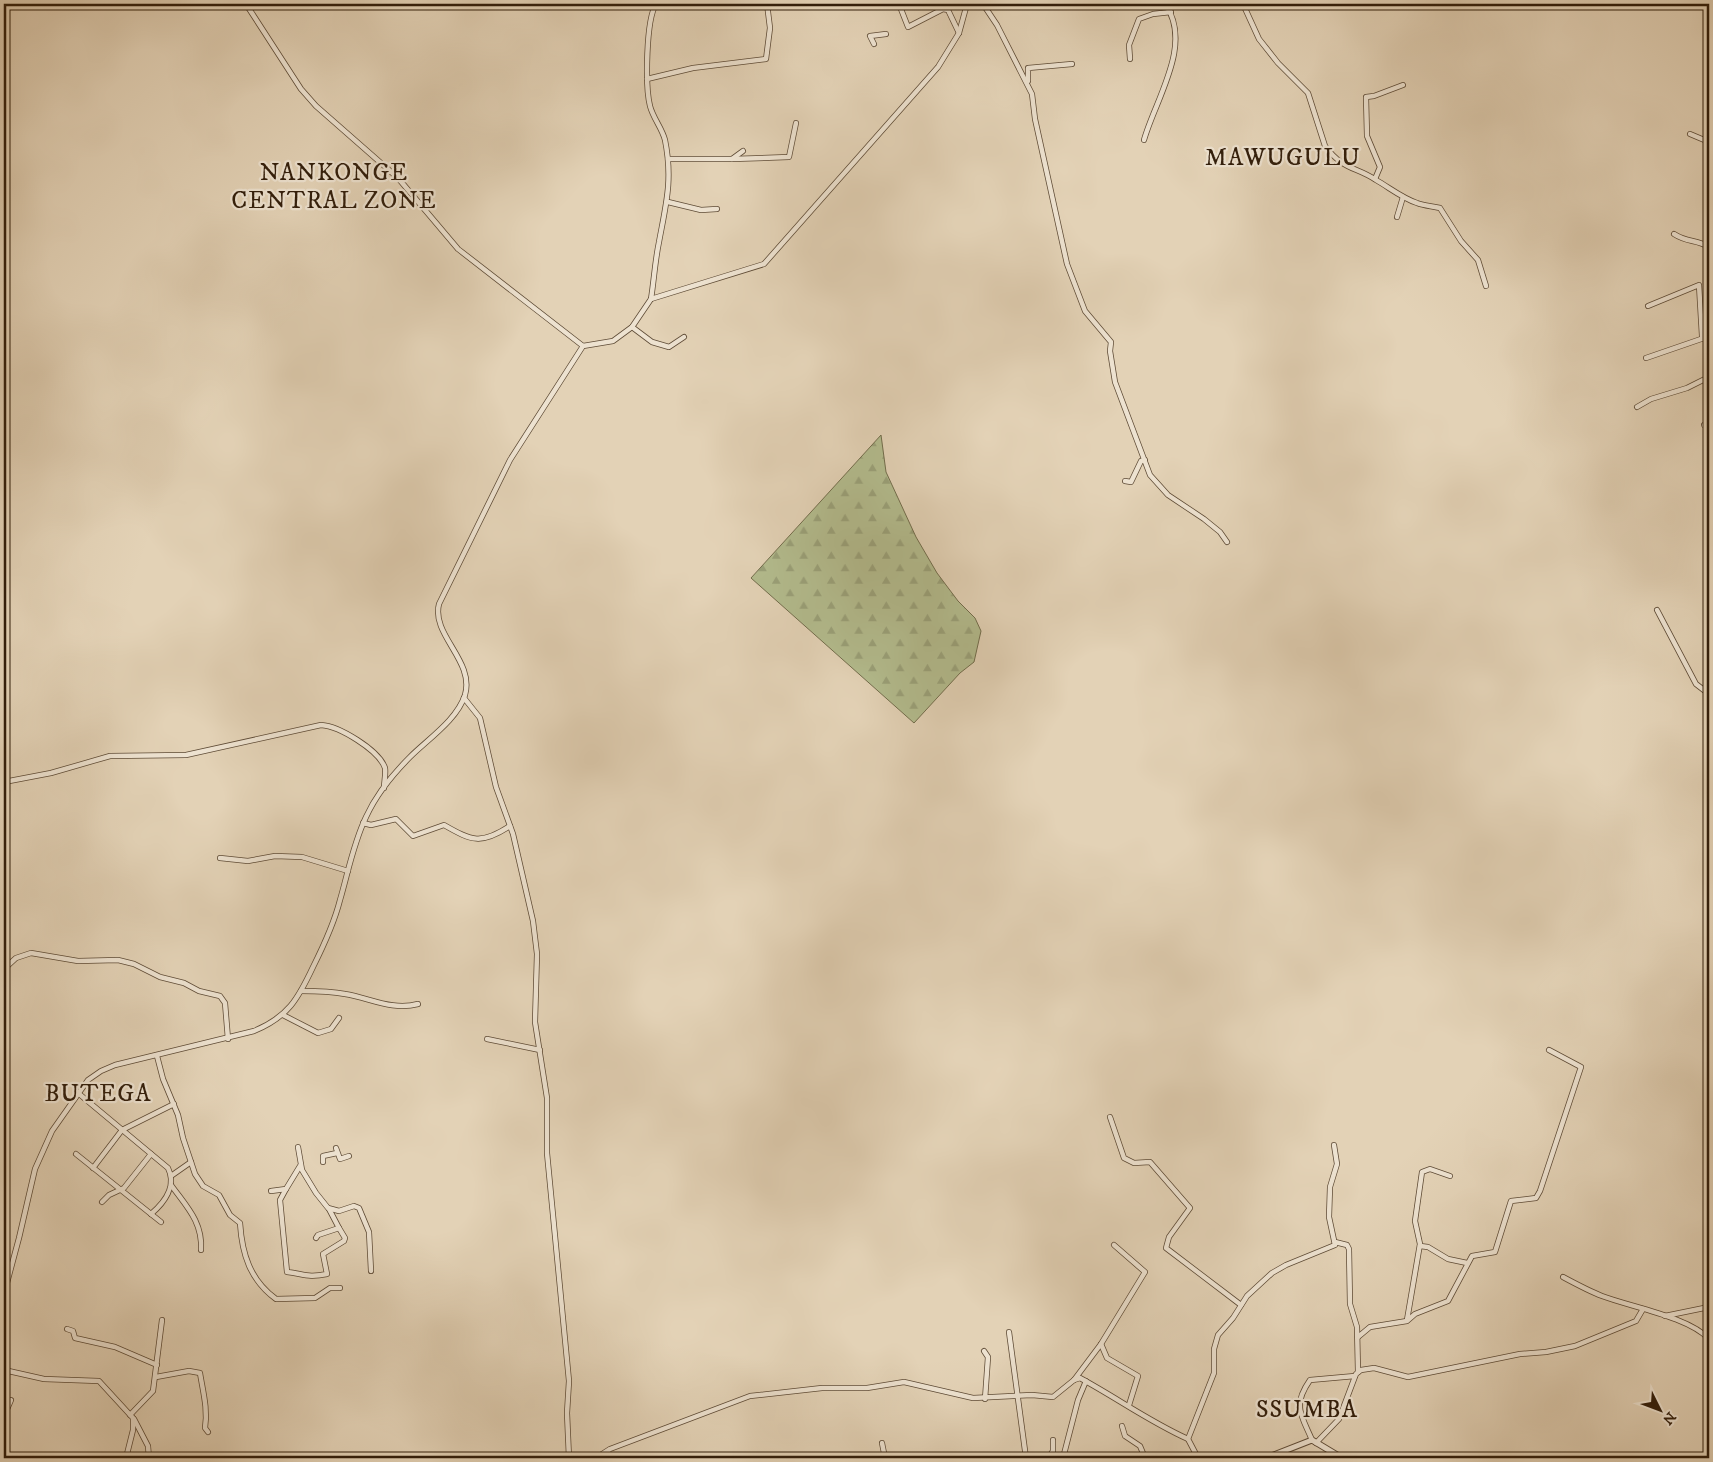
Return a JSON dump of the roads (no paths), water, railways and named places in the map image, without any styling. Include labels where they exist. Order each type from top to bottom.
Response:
[{"type":"street","points":[[246,4],[301,89],[316,106],[398,178],[458,249],[584,346]]},
{"type":"street","points":[[4,1294],[16,1254],[35,1169],[52,1131],[88,1080],[106,1068],[228,1039],[254,1031],[282,1016],[301,991],[334,920],[363,823],[384,788],[409,758],[444,725],[464,698],[466,686],[464,676],[455,649],[438,620],[439,604],[510,460],[584,346],[613,341],[632,327],[651,299],[659,243],[668,202],[668,159],[664,138],[650,108],[647,79],[650,20],[656,4]]},
{"type":"street","points":[[647,79],[693,68],[766,59],[770,28],[767,4]]},
{"type":"street","points":[[900,4],[908,28],[943,10],[948,10],[959,33]]},
{"type":"street","points":[[651,299],[764,264],[938,67],[959,33],[967,4]]},
{"type":"street","points":[[983,4],[997,25],[1032,94]]},
{"type":"street","points":[[1144,140],[1171,69],[1174,39],[1171,12],[1165,4]]},
{"type":"street","points":[[1243,4],[1259,39],[1278,64],[1308,94],[1319,119],[1325,146],[1330,153],[1339,162],[1375,179],[1403,197],[1418,204],[1440,208],[1461,240],[1478,260],[1486,286]]},
{"type":"street","points":[[1130,59],[1129,45],[1138,19],[1153,14],[1171,12]]},
{"type":"street","points":[[874,44],[870,36],[886,34]]},
{"type":"street","points":[[1072,64],[1028,68],[1026,78],[1032,94],[1035,119],[1067,264],[1084,311],[1111,342],[1110,351],[1115,382],[1150,475],[1168,495],[1220,532],[1227,542]]},
{"type":"street","points":[[1375,179],[1380,167],[1368,136],[1366,96],[1374,96],[1403,85]]},
{"type":"street","points":[[668,159],[789,157],[796,123]]},
{"type":"street","points":[[1690,134],[1709,142]]},
{"type":"street","points":[[732,159],[743,151]]},
{"type":"street","points":[[1397,217],[1403,197]]},
{"type":"street","points":[[668,202],[701,210],[718,209]]},
{"type":"street","points":[[1674,234],[1686,242],[1696,240],[1709,247]]},
{"type":"street","points":[[1646,358],[1706,338],[1699,285],[1648,306]]},
{"type":"street","points":[[632,327],[652,342],[669,347],[684,337]]},
{"type":"street","points":[[1637,407],[1651,399],[1687,388],[1709,377]]},
{"type":"street","points":[[1125,481],[1131,482],[1142,461],[1145,460]]},
{"type":"street","points":[[1657,610],[1696,684],[1709,694]]},
{"type":"street","points":[[464,698],[480,718],[496,787],[510,826],[533,921],[537,954],[535,1022],[547,1098],[547,1153],[569,1381],[567,1413],[569,1458]]},
{"type":"street","points":[[4,782],[110,756],[174,756],[278,733],[329,726],[340,730],[378,758],[385,768],[384,788]]},
{"type":"street","points":[[363,823],[371,825],[396,819],[413,836],[444,825],[462,836],[476,840],[497,835],[510,826]]},
{"type":"street","points":[[220,858],[248,861],[275,856],[302,857],[348,871]]},
{"type":"street","points":[[4,969],[16,958],[31,953],[78,962],[125,961],[160,978],[220,996],[224,1003],[228,1039]]},
{"type":"street","points":[[301,991],[345,994],[395,1007],[418,1004]]},
{"type":"street","points":[[282,1016],[318,1033],[331,1030],[339,1018]]},
{"type":"street","points":[[487,1039],[540,1050]]},
{"type":"street","points":[[1358,1337],[1370,1328],[1407,1321],[1415,1314],[1448,1301],[1472,1256],[1495,1252],[1512,1201],[1533,1199],[1540,1191],[1581,1067],[1549,1050]]},
{"type":"street","points":[[157,1056],[163,1079],[174,1104],[191,1162],[199,1182],[219,1195],[230,1215],[240,1223],[242,1249],[248,1258],[249,1270],[276,1300],[315,1298],[330,1288],[340,1288]]},
{"type":"street","points":[[78,1093],[168,1168],[172,1185],[188,1205],[197,1221],[200,1250]]},
{"type":"street","points":[[93,1168],[122,1130],[174,1104]]},
{"type":"street","points":[[1110,1117],[1124,1158],[1134,1163],[1150,1162],[1190,1208],[1169,1237],[1166,1248],[1241,1305]]},
{"type":"street","points":[[1188,1440],[1214,1373],[1214,1349],[1218,1335],[1252,1289],[1286,1264],[1332,1247],[1335,1242],[1329,1216],[1330,1187],[1337,1164],[1334,1145]]},
{"type":"street","points":[[298,1147],[300,1166],[340,1228],[344,1241],[323,1254],[327,1274],[304,1277],[297,1273],[287,1272],[280,1200],[300,1166]]},
{"type":"street","points":[[323,1162],[323,1156],[336,1150],[342,1160],[349,1156]]},
{"type":"street","points":[[76,1154],[161,1222]]},
{"type":"street","points":[[102,1202],[109,1195],[124,1188],[151,1154]]},
{"type":"street","points":[[171,1176],[191,1162]]},
{"type":"street","points":[[1407,1321],[1420,1246],[1415,1221],[1422,1172],[1430,1169],[1450,1176]]},
{"type":"street","points":[[151,1214],[172,1185]]},
{"type":"street","points":[[271,1191],[286,1189]]},
{"type":"street","points":[[328,1208],[339,1211],[354,1206],[359,1208],[370,1237],[371,1271]]},
{"type":"street","points":[[316,1238],[318,1234],[340,1228]]},
{"type":"street","points":[[1266,1458],[1314,1441],[1339,1419],[1356,1374],[1358,1337],[1356,1320],[1350,1304],[1349,1249],[1347,1245],[1335,1242]]},
{"type":"street","points":[[596,1458],[610,1450],[750,1396],[822,1388],[866,1388],[904,1382],[962,1397],[985,1399],[1053,1397],[1074,1380],[1101,1344],[1145,1272],[1114,1245]]},
{"type":"street","points":[[1420,1246],[1428,1247],[1448,1259],[1467,1263]]},
{"type":"street","points":[[1563,1277],[1601,1296],[1643,1308],[1700,1330],[1709,1339]]},
{"type":"street","points":[[1664,1317],[1709,1307]]},
{"type":"street","points":[[1342,1458],[1314,1441],[1300,1415],[1299,1397],[1306,1390],[1310,1380],[1356,1374],[1374,1368],[1408,1377],[1520,1354],[1546,1352],[1575,1346],[1636,1321],[1643,1308]]},
{"type":"street","points":[[126,1458],[133,1430],[132,1416],[150,1395],[156,1377],[162,1320]]},
{"type":"street","points":[[67,1329],[73,1331],[75,1338],[115,1347],[157,1365]]},
{"type":"street","points":[[1010,1332],[1011,1356],[1019,1392],[1017,1397],[1026,1458]]},
{"type":"street","points":[[1101,1344],[1107,1358],[1138,1376],[1129,1405]]},
{"type":"street","points":[[984,1351],[988,1357],[985,1399]]},
{"type":"street","points":[[4,1370],[44,1379],[99,1381],[132,1416],[148,1446],[149,1458]]},
{"type":"street","points":[[156,1377],[189,1371],[200,1373],[201,1388],[206,1403],[205,1428],[208,1432]]},
{"type":"street","points":[[1074,1380],[1080,1378],[1129,1405],[1155,1424],[1188,1440],[1198,1458]]},
{"type":"street","points":[[1063,1458],[1078,1400],[1086,1382]]},
{"type":"street","points":[[4,1416],[11,1400]]},
{"type":"street","points":[[1122,1426],[1125,1436],[1140,1446],[1145,1458]]},
{"type":"street","points":[[1048,1458],[1053,1451],[1053,1440]]},
{"type":"street","points":[[882,1443],[885,1458]]},
{"type":"district","name":"MAWUGULU","points":[[1283,158]]},
{"type":"district","name":"NANKONGE CENTRAL ZONE","points":[[334,187]]},
{"type":"district","name":"BUTEGA","points":[[98,1094]]},
{"type":"district","name":"SSUMBA","points":[[1307,1410]]}]
